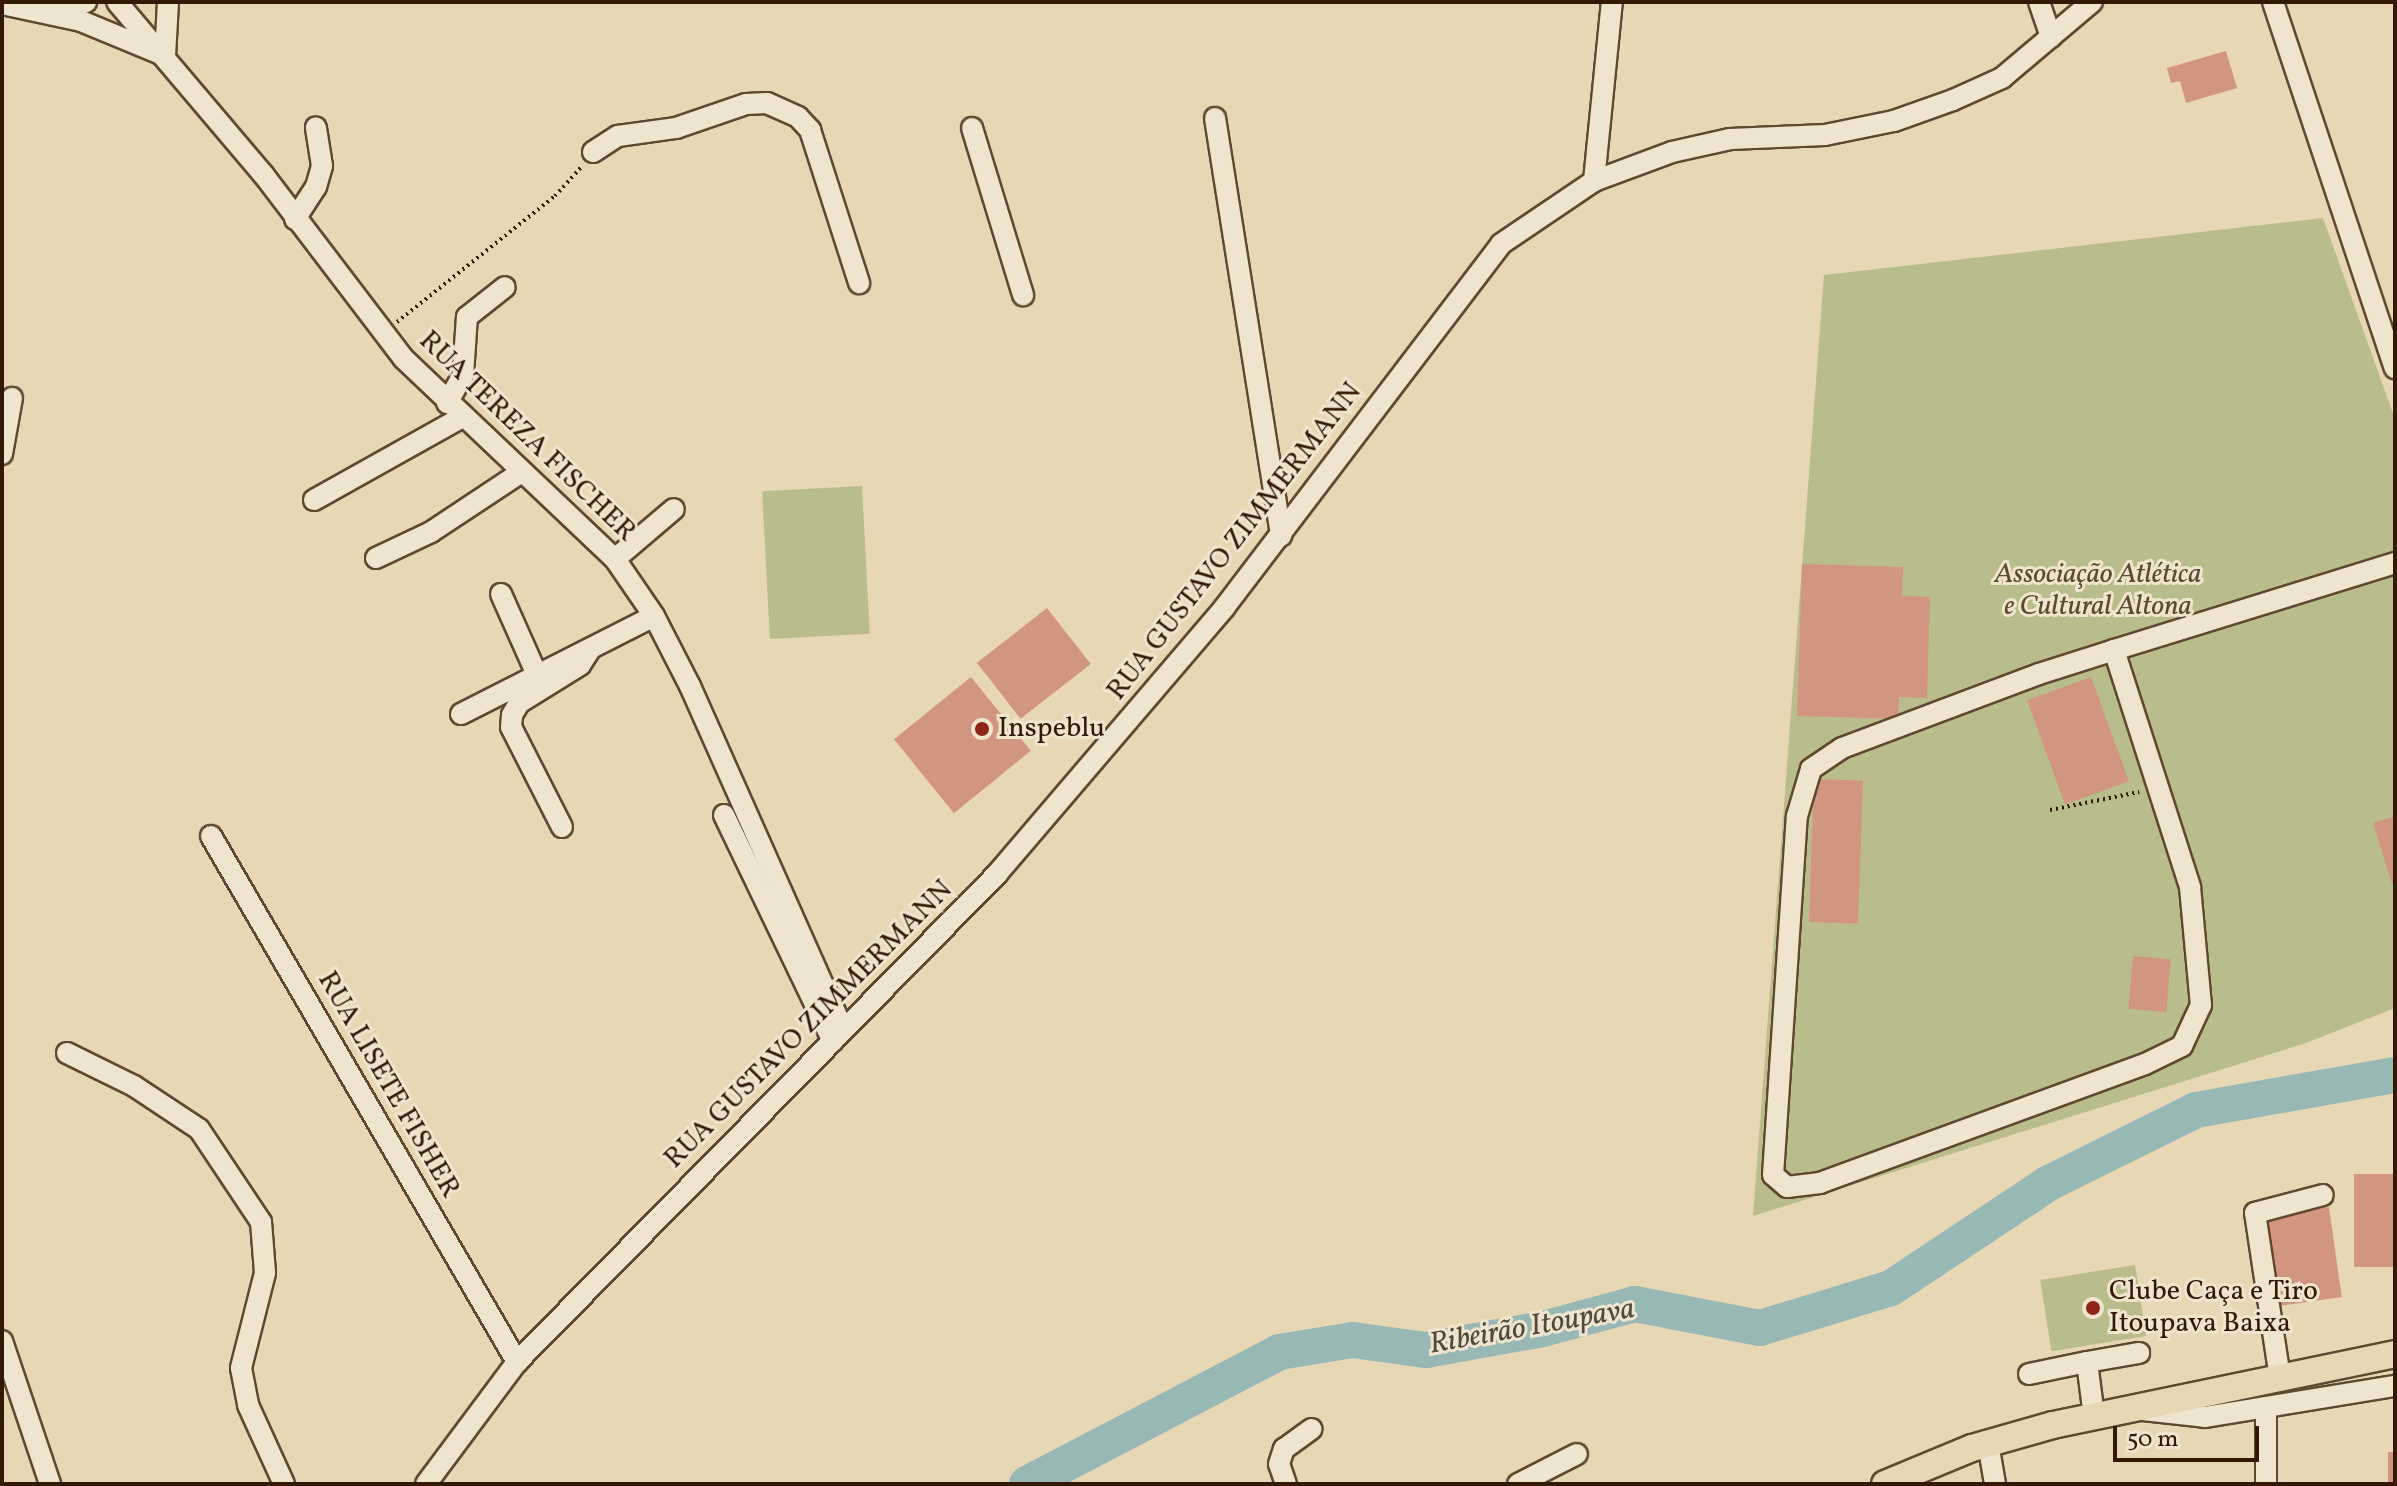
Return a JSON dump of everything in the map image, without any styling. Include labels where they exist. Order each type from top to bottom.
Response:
[{"type":"main road","points":[[1885,1484],[1988,1443],[2094,1417],[2395,1354]]},
{"type":"street","points":[[2,4],[45,8],[86,2]]},
{"type":"street","name":"RUA TEREZA FISCHER","points":[[117,2],[165,56],[383,333],[454,410],[615,559],[654,616],[838,1036]]},
{"type":"street","points":[[45,8],[165,56],[168,2]]},
{"type":"street","points":[[1594,181],[1612,2]]},
{"type":"street","points":[[2039,2],[2051,37]]},
{"type":"street","name":"RUA GUSTAVO ZIMMERMANN","points":[[426,1484],[517,1362],[997,874],[1193,647],[1281,536],[1483,262],[1530,220],[1594,181],[1672,152],[1730,139],[1825,135],[1894,121],[2002,78],[2092,2]]},
{"type":"street","points":[[2273,2],[2395,368]]},
{"type":"street","points":[[593,152],[618,136],[676,128],[746,104],[767,103],[798,117],[810,130],[859,283]]},
{"type":"street","points":[[1215,118],[1281,536]]},
{"type":"street","points":[[295,219],[316,187],[322,166],[316,127]]},
{"type":"street","points":[[972,128],[1023,295]]},
{"type":"street","points":[[314,500],[454,410],[463,375],[467,317],[505,287]]},
{"type":"street","points":[[2,454],[12,398]]},
{"type":"street","points":[[376,558],[431,532],[520,473]]},
{"type":"street","points":[[615,559],[674,509]]},
{"type":"street","points":[[2114,650],[2192,901],[2201,1005],[2182,1046],[2145,1064],[1820,1183],[1787,1187],[1773,1175],[1797,816],[1811,769],[1842,748],[2114,650],[2395,563]]},
{"type":"street","points":[[501,594],[537,675]]},
{"type":"street","points":[[461,714],[654,616]]},
{"type":"street","points":[[562,827],[511,727],[512,715],[519,703],[580,665],[591,648]]},
{"type":"street","points":[[724,815],[838,1036]]},
{"type":"street","name":"RUA LISETE FISHER","points":[[211,836],[517,1362]]},
{"type":"street","points":[[67,1053],[134,1086],[199,1129],[261,1222],[265,1273],[241,1368],[248,1405],[284,1484]]},
{"type":"street","points":[[2280,1378],[2255,1213],[2323,1195]]},
{"type":"street","points":[[2,1341],[50,1484]]},
{"type":"street","points":[[2029,1374],[2139,1353]]},
{"type":"street","points":[[2087,1362],[2094,1417]]},
{"type":"street","points":[[2135,1409],[2195,1418],[2395,1386]]},
{"type":"street","points":[[2266,1407],[2266,1484]]},
{"type":"street","points":[[1286,1484],[1279,1464],[1284,1449],[1312,1429]]},
{"type":"street","points":[[1988,1443],[1995,1484]]},
{"type":"street","points":[[1518,1484],[1577,1454]]},
{"type":"path","points":[[383,333],[555,196],[593,152]]},
{"type":"path","points":[[2050,810],[2157,789]]},
{"type":"green space","name":"Associação Atlética e Cultural Altona","points":[[2323,218],[2395,419],[2395,1008],[2306,1043],[1753,1216],[1824,275]]},
{"type":"green space","points":[[862,486],[870,634],[770,639],[762,491]]},
{"type":"green space","name":"Clube Caça e Tiro Itoupava Baixa","points":[[2135,1265],[2146,1336],[2051,1351],[2040,1280]]},
{"type":"building","points":[[2226,51],[2237,88],[2186,103],[2180,81],[2171,83],[2167,68]]},
{"type":"building","points":[[1802,564],[1903,567],[1902,596],[1930,597],[1927,698],[1899,697],[1898,719],[1797,716]]},
{"type":"building","points":[[1047,608],[1091,664],[1021,719],[977,663]]},
{"type":"building","points":[[971,677],[1031,751],[954,813],[894,739]]},
{"type":"building","points":[[2091,677],[2129,781],[2065,805],[2027,700]]},
{"type":"building","points":[[1814,779],[1863,781],[1858,924],[1809,922]]},
{"type":"building","points":[[2395,816],[2395,890],[2394,890],[2373,823]]},
{"type":"building","points":[[2133,956],[2171,959],[2166,1012],[2128,1009]]},
{"type":"building","points":[[2354,1174],[2395,1174],[2395,1267],[2354,1267]]},
{"type":"building","points":[[2329,1207],[2342,1297],[2273,1307],[2261,1217]]},
{"type":"building","points":[[2388,1452],[2395,1452],[2395,1484],[2388,1484]]},
{"type":"waterway","name":"Ribeirão Itoupava","points":[[1027,1484],[1279,1352],[1353,1340],[1426,1350],[1543,1329],[1635,1304],[1760,1328],[1891,1288],[2049,1183],[2196,1110],[2395,1075]]},
{"type":"place","name":"Inspeblu","points":[[982,729]]},
{"type":"place","name":"Clube Caça e Tiro Itoupava Baixa","points":[[2093,1308]]}]
